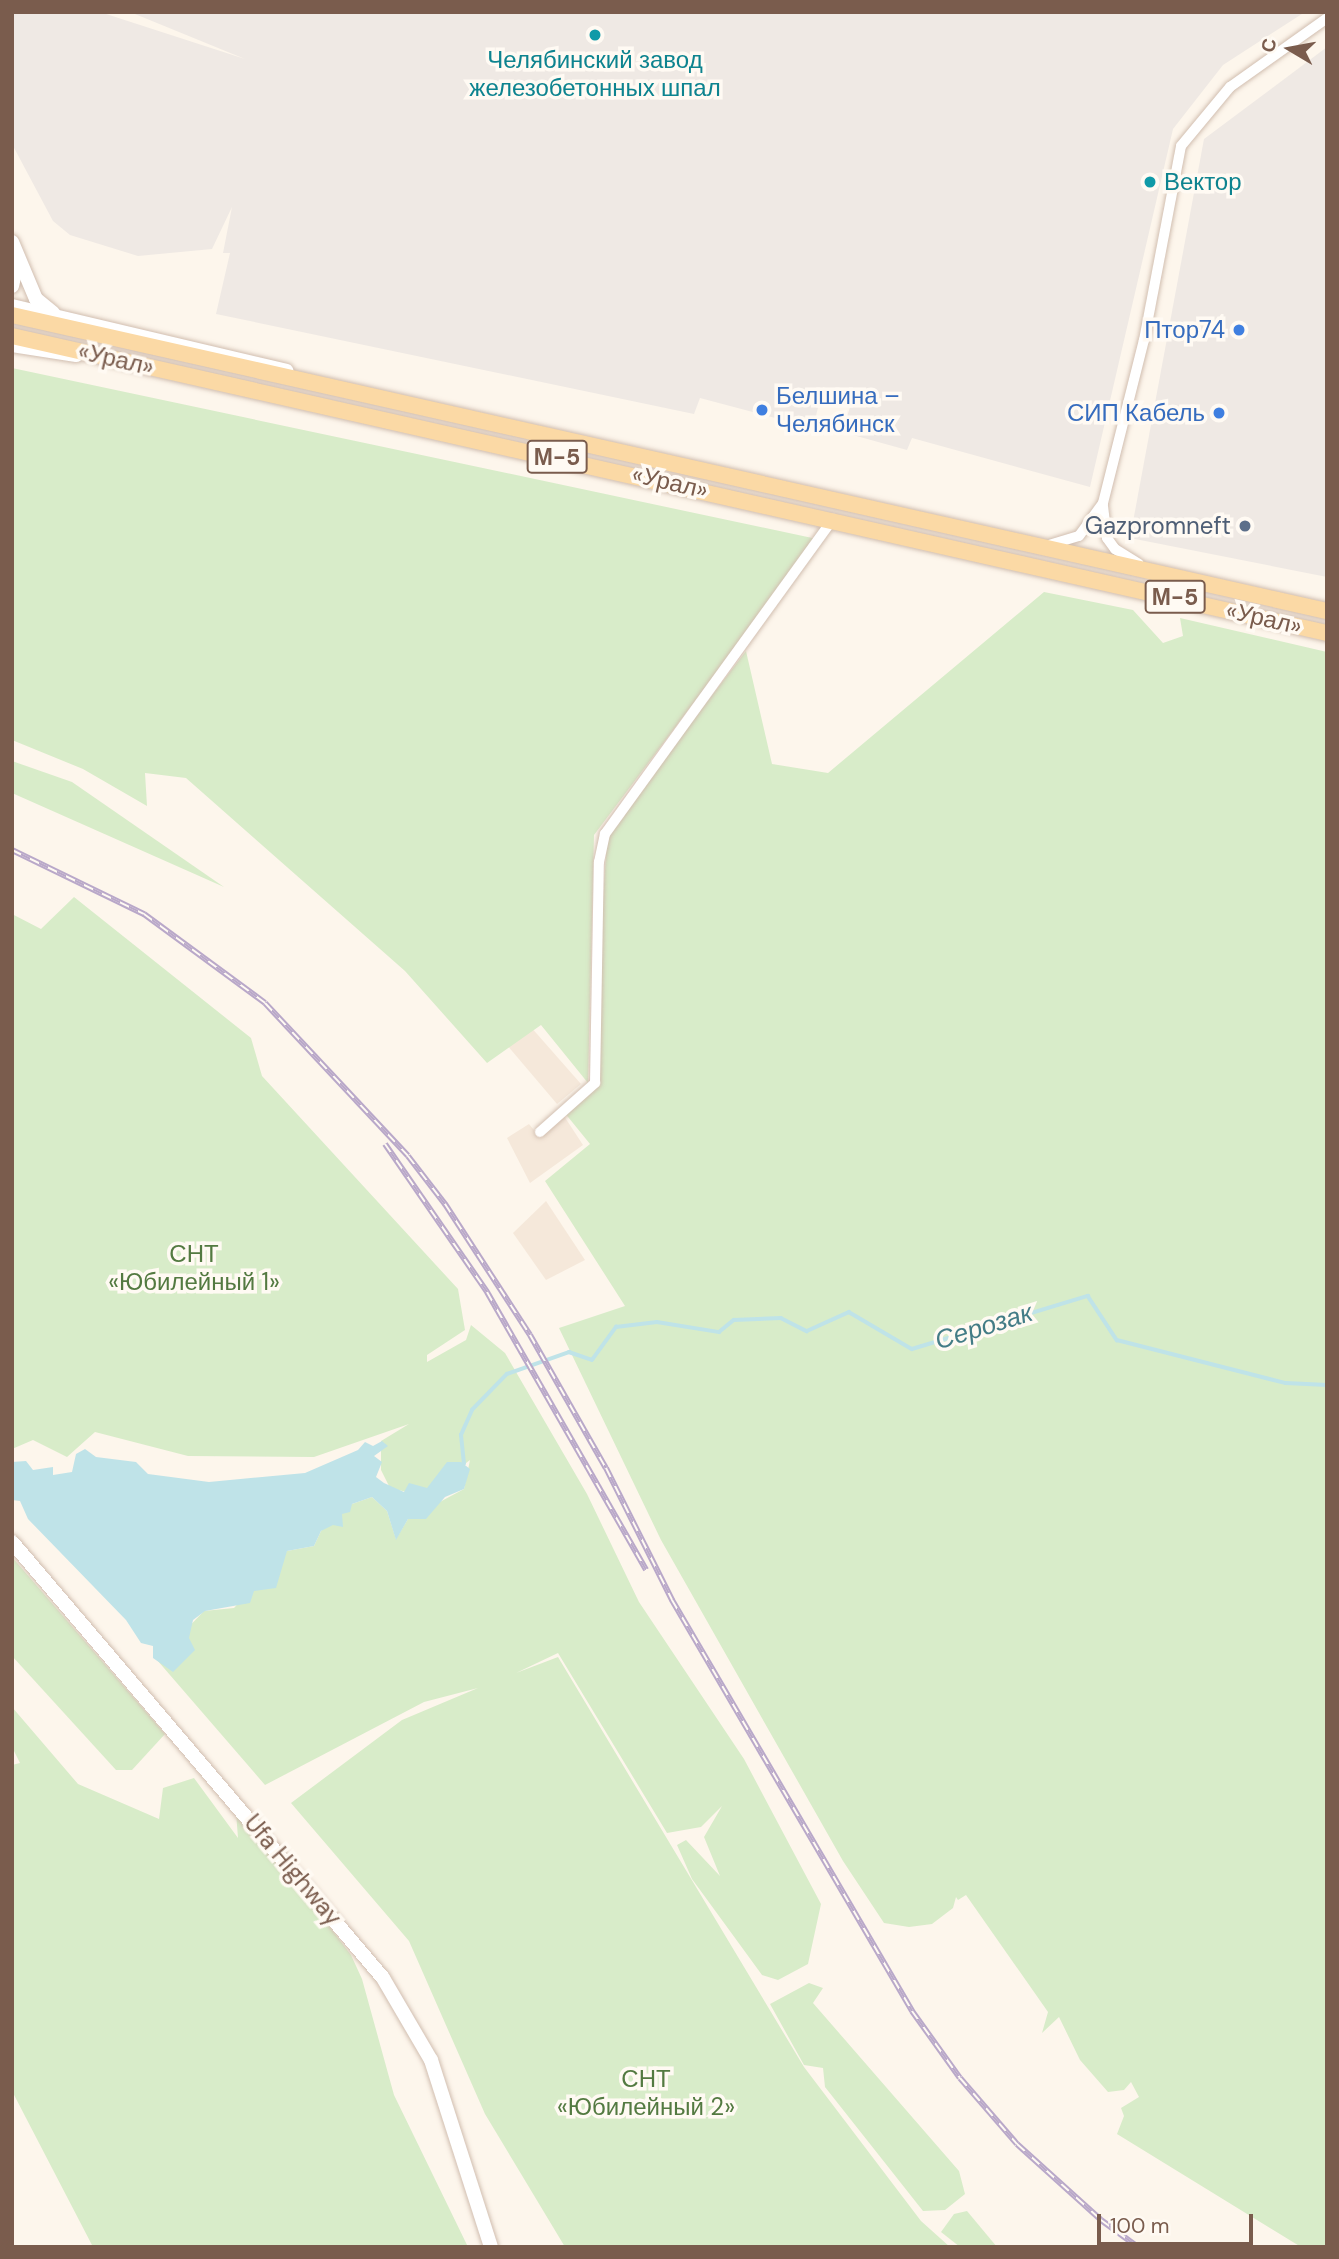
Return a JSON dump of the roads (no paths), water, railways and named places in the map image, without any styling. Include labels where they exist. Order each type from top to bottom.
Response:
[{"type":"main road","points":[[12,242],[19,268],[12,286]]},
{"type":"main road","points":[[12,242],[36,299],[74,320]]},
{"type":"main road","points":[[12,306],[264,363],[312,381]]},
{"type":"main road","name":"«Урал»","points":[[12,315],[1327,611]]},
{"type":"main road","name":"«Урал»","points":[[12,336],[833,519],[1327,633]]},
{"type":"main road","points":[[12,345],[66,356],[92,354]]},
{"type":"main road","name":"Ufa Highway","points":[[12,1542],[341,1927],[403,2008],[431,2060],[491,2247]]},
{"type":"street","points":[[1157,572],[1115,550],[1103,524],[1102,503],[1144,340],[1181,146],[1230,87],[1327,18]]},
{"type":"street","points":[[1042,545],[1079,536],[1102,503]]},
{"type":"street","points":[[540,1132],[594,1083],[599,874],[605,834],[833,519]]},
{"type":"water","points":[[382,1441],[388,1446],[374,1456],[382,1462],[376,1477],[384,1483],[404,1492],[409,1483],[427,1488],[447,1462],[461,1462],[470,1469],[464,1489],[445,1497],[426,1519],[408,1519],[396,1540],[387,1511],[372,1497],[352,1504],[350,1512],[342,1514],[343,1527],[333,1525],[321,1531],[314,1546],[287,1551],[276,1588],[254,1591],[250,1603],[205,1611],[193,1620],[189,1638],[195,1650],[173,1672],[153,1658],[153,1646],[141,1643],[126,1620],[28,1519],[20,1501],[12,1500],[12,1462],[26,1461],[33,1470],[53,1467],[53,1475],[72,1472],[76,1454],[85,1449],[96,1457],[136,1462],[148,1474],[209,1482],[305,1473],[358,1450],[365,1442],[373,1446]]},
{"type":"waterway","name":"Серозак","points":[[464,1464],[461,1435],[472,1410],[507,1374],[569,1352],[592,1360],[616,1327],[657,1322],[719,1332],[734,1320],[781,1318],[807,1331],[849,1312],[912,1349],[1088,1296],[1117,1340],[1286,1383],[1327,1385]]},
{"type":"railway","points":[[12,850],[144,914],[265,1003],[408,1156],[445,1204],[530,1335],[606,1468],[672,1600],[912,2011],[960,2078],[1017,2144],[1101,2220],[1138,2247]]},
{"type":"railway","points":[[385,1144],[487,1292],[646,1570]]},
{"type":"place","name":"Челябинский завод железобетонных шпал","points":[[595,35]]},
{"type":"place","name":"Вектор","points":[[1150,182]]},
{"type":"place","name":"Птор74","points":[[1239,330]]},
{"type":"place","name":"Белшина – Челябинск","points":[[762,410]]},
{"type":"place","name":"СИП Кабель","points":[[1219,413]]},
{"type":"place","name":"Gazpromneft","points":[[1245,526]]},
{"type":"park label","name":"СНТ «Юбилейный 1»","points":[[194,1268]]},
{"type":"park label","name":"СНТ «Юбилейный 2»","points":[[646,2093]]}]
